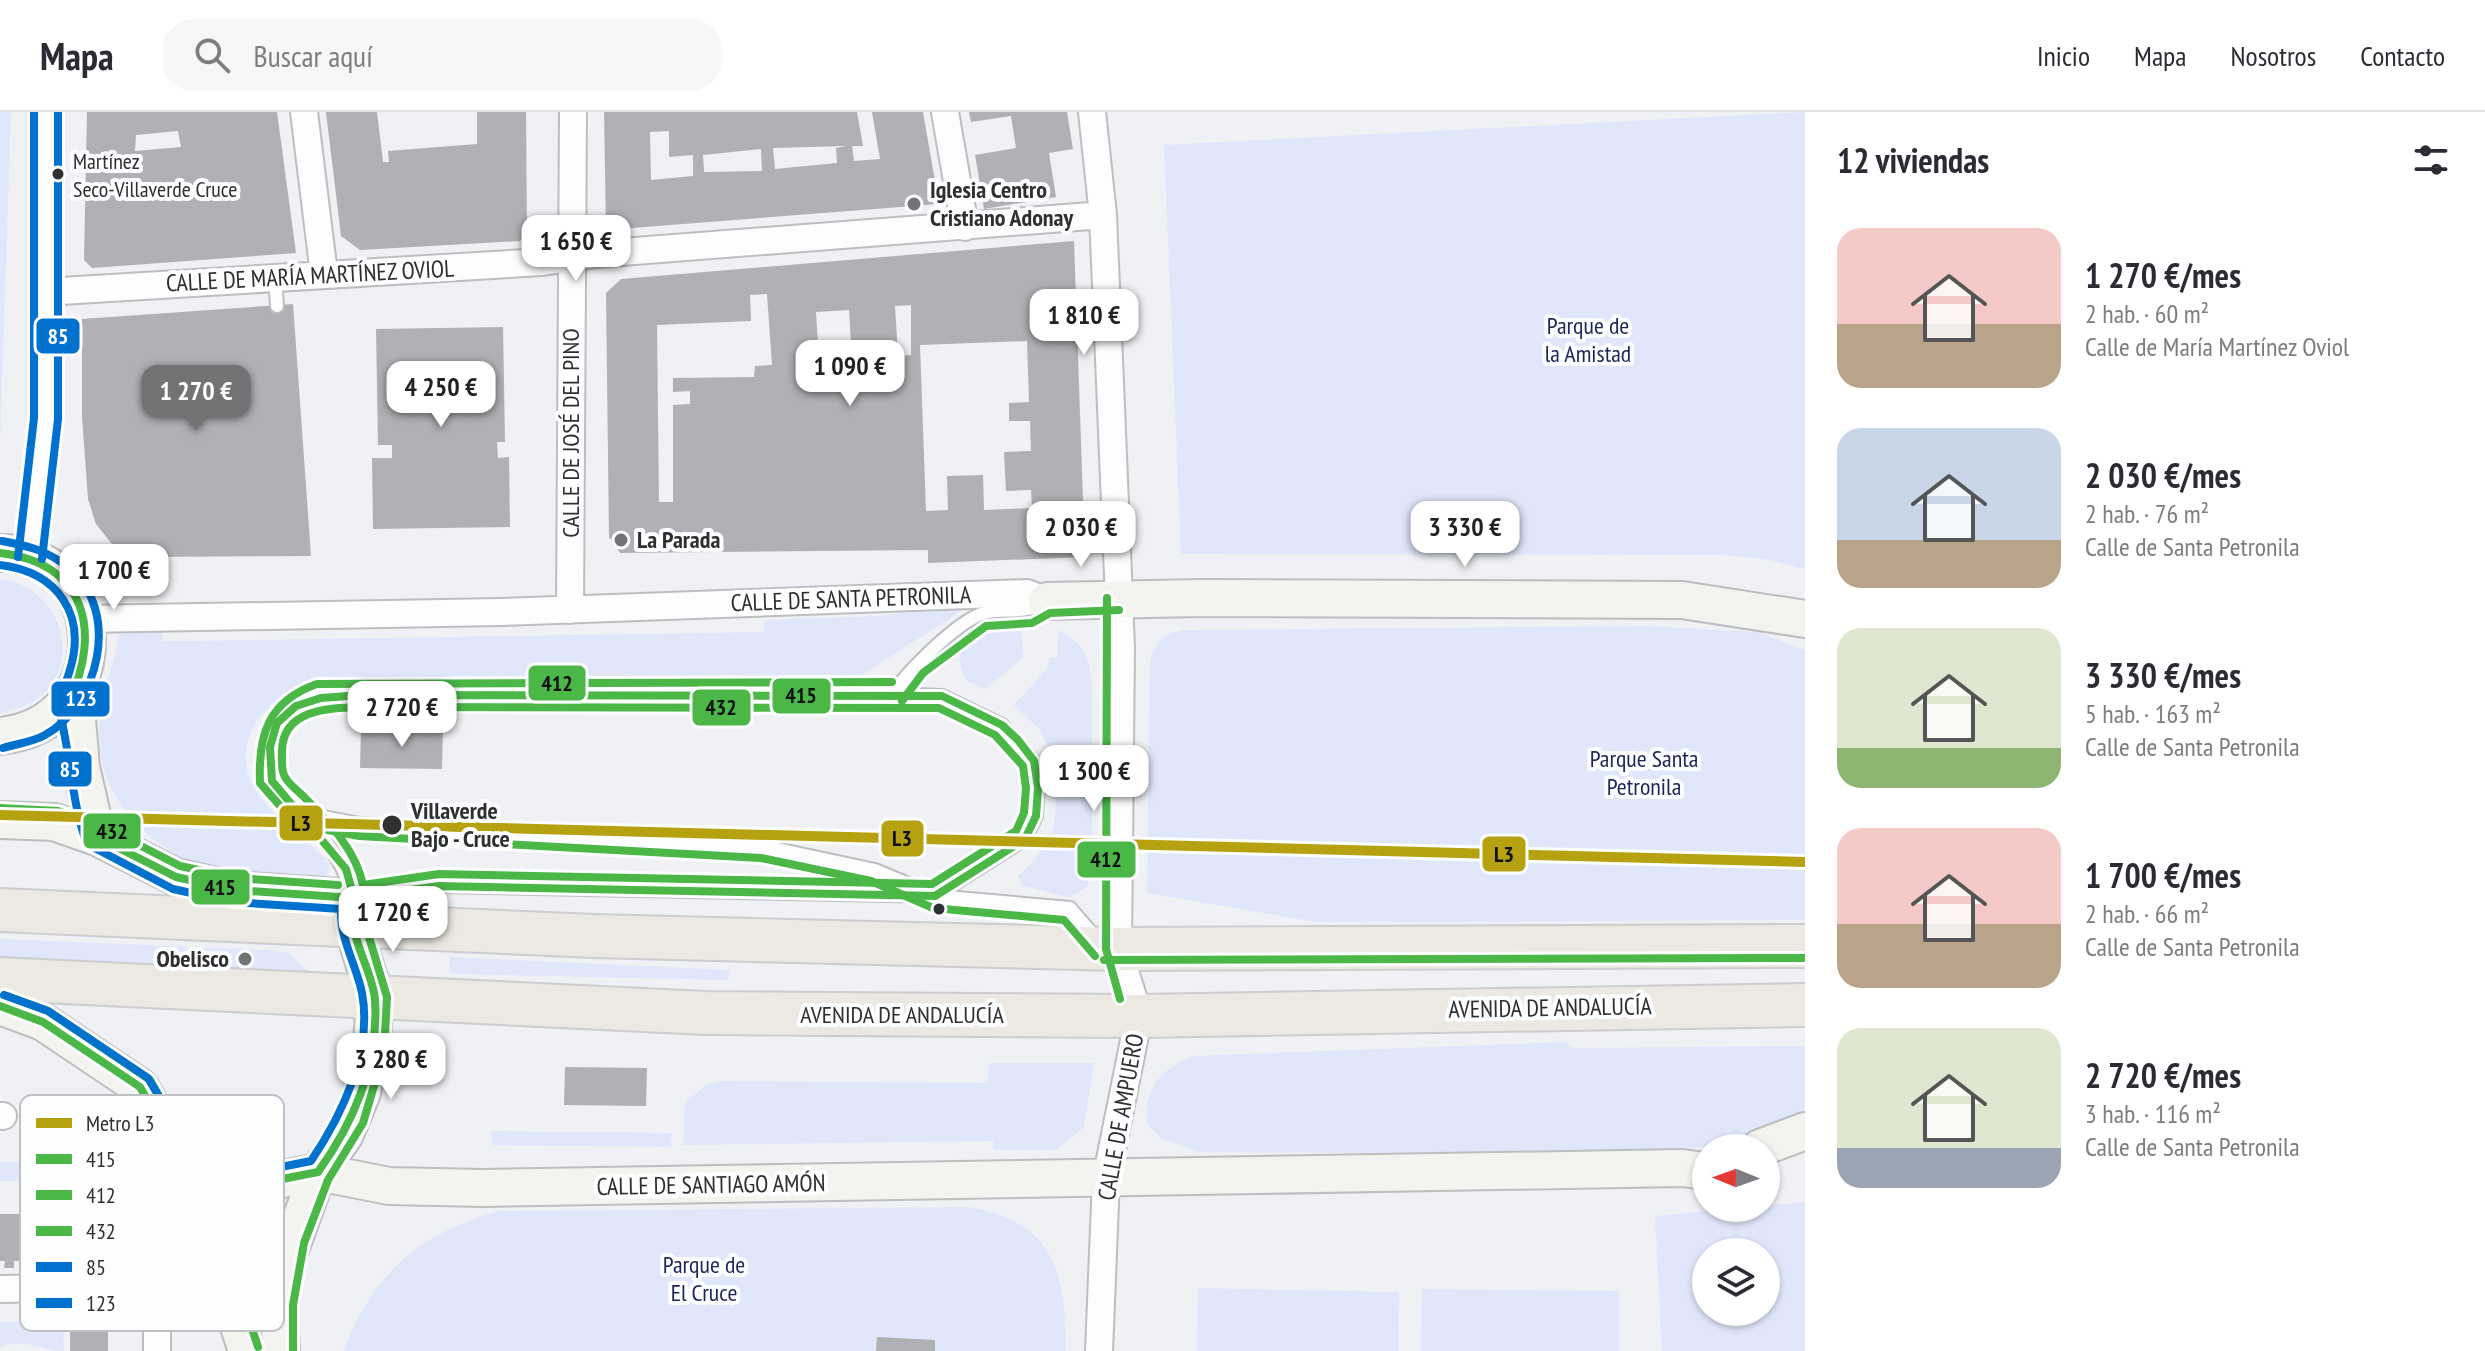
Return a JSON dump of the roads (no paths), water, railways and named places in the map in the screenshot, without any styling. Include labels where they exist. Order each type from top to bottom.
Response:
[{"type":"main road","points":[[0,910],[195,917],[354,912],[1111,948],[1805,946]]},
{"type":"main road","name":"AVENIDA DE ANDALUCÍA","points":[[0,979],[664,1012],[1139,1016],[1805,1005]]},
{"type":"street","points":[[0,736],[36,728],[69,702],[87,662],[85,619],[65,583],[15,555],[46,419],[46,112]]},
{"type":"street","points":[[304,112],[324,274]]},
{"type":"street","name":"CALLE DE JOSÉ DEL PINO","points":[[570,610],[573,112]]},
{"type":"street","points":[[945,112],[965,227]]},
{"type":"street","name":"CALLE DE AMPUERO","points":[[1092,112],[1103,215],[1119,598],[1111,948],[1139,1016],[1106,1179],[1099,1351]]},
{"type":"street","name":"CALLE DE MARÍA MARTÍNEZ OVIOL","points":[[44,292],[573,258],[1103,215]]},
{"type":"street","name":"CALLE DE SANTA PETRONILA","points":[[85,619],[570,610],[1027,593],[1047,601],[1119,598],[1682,600],[1805,619]]},
{"type":"street","points":[[69,702],[77,719],[81,767],[97,837]]},
{"type":"street","points":[[0,820],[54,822],[97,837],[176,877],[354,912],[375,998],[372,1042],[362,1093],[344,1136],[318,1172],[284,1273]]},
{"type":"street","points":[[0,1006],[43,1022],[140,1087],[145,1095]]},
{"type":"street","points":[[1780,1140],[1805,1131]]},
{"type":"street","points":[[1780,1164],[1805,1160]]},
{"type":"street","name":"CALLE DE SANTIAGO AMÓN","points":[[318,1172],[389,1186],[483,1188],[1692,1167]]},
{"type":"street","points":[[284,1179],[318,1172]]},
{"type":"street","points":[[0,1289],[20,1289]]},
{"type":"street","points":[[241,1331],[247,1351]]},
{"type":"street","points":[[280,1331],[281,1351]]},
{"type":"lane","points":[[275,278],[277,306]]},
{"type":"lane","points":[[892,694],[914,664],[982,614],[1030,611],[1047,601]]},
{"type":"lane","points":[[935,896],[1025,839],[1036,816],[1038,788],[1034,761],[1002,725],[942,696],[318,696],[293,706],[271,737],[272,781],[346,869],[354,912],[439,886],[935,896],[1070,908],[1111,948]]},
{"type":"lane","points":[[302,813],[360,824],[763,846],[875,870],[935,896]]},
{"type":"metro line","name":"L3","points":[[0,815],[1805,862]]},
{"type":"place","name":"Martínez Seco-Villaverde Cruce","points":[[58,174]]},
{"type":"place","name":"Iglesia Centro Cristiano Adonay","points":[[914,204]]},
{"type":"place","name":"La Parada","points":[[621,540]]},
{"type":"place","name":"Villaverde Bajo - Cruce","points":[[392,825]]},
{"type":"place","name":"Obelisco","points":[[245,959]]},
{"type":"park label","name":"Parque de la Amistad","points":[[1588,340]]},
{"type":"park label","name":"Parque Santa Petronila","points":[[1644,773]]},
{"type":"park label","name":"Parque de El Cruce","points":[[704,1279]]}]
